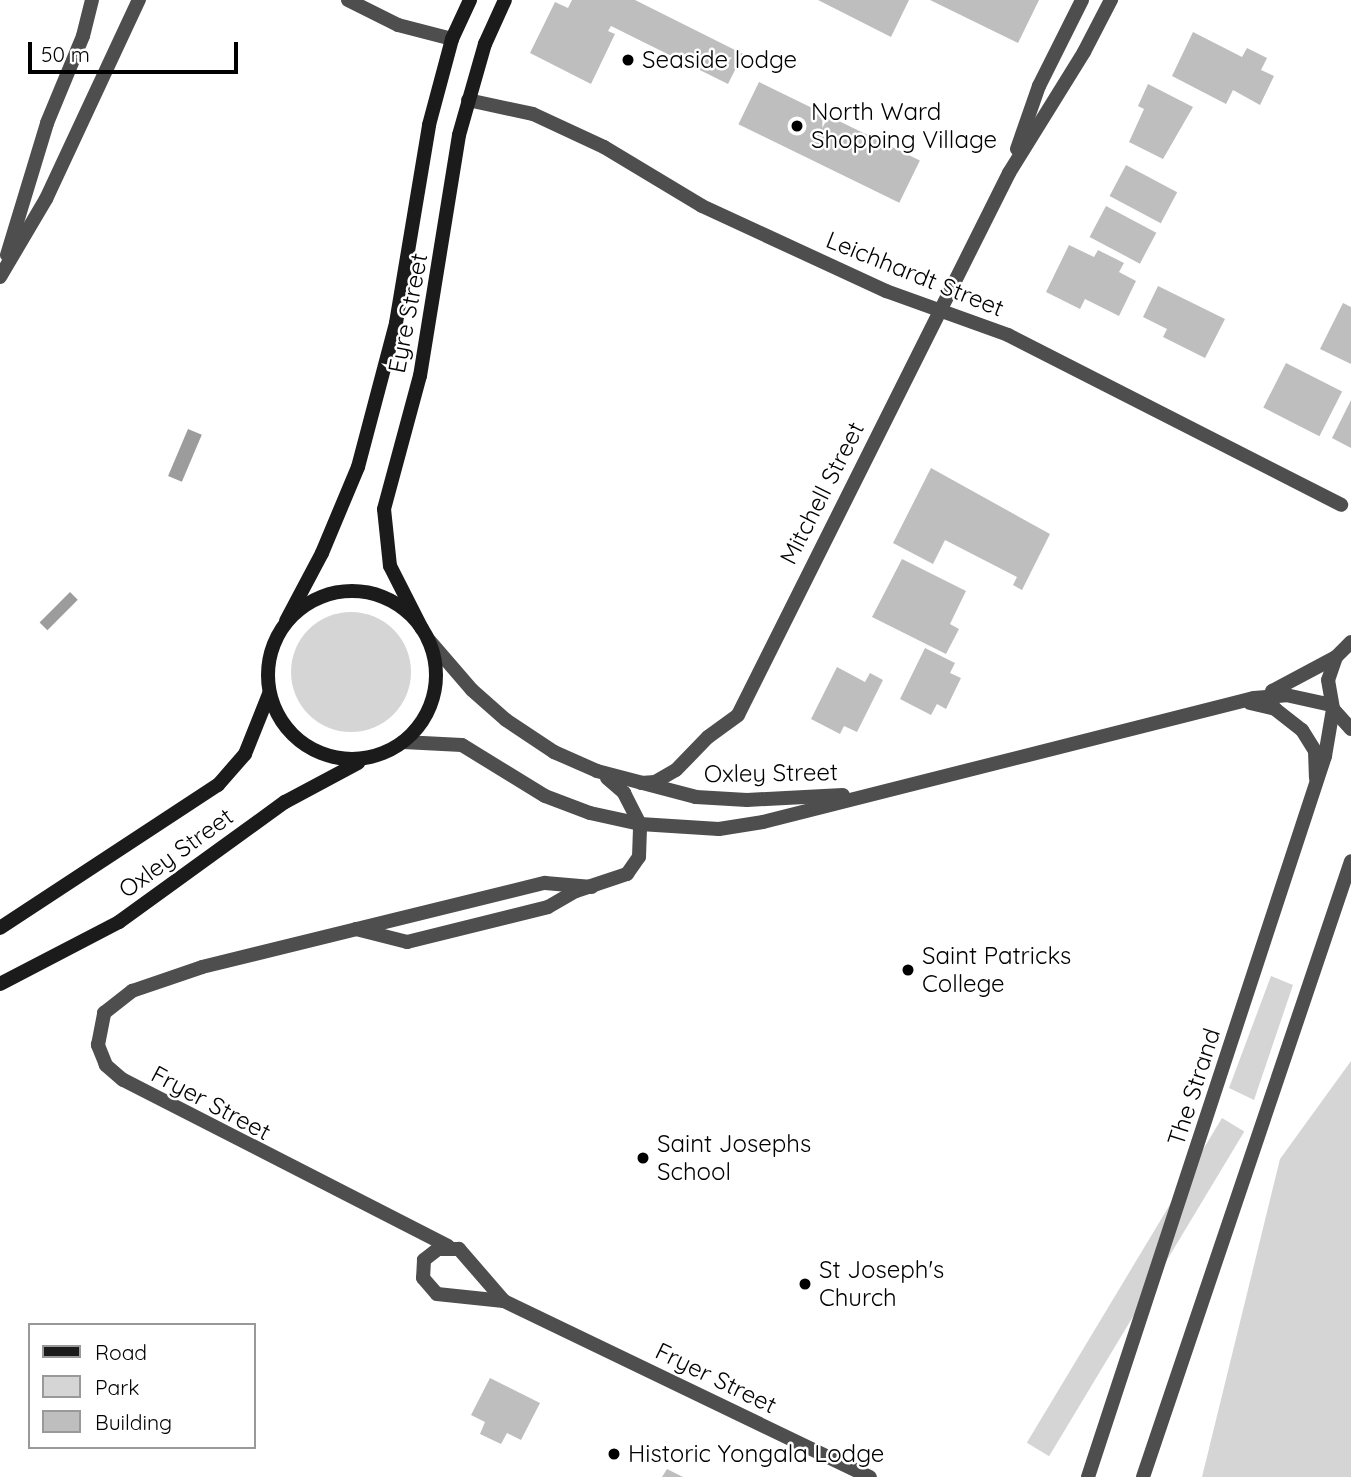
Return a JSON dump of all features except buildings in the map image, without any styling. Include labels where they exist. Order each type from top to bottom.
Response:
[{"type":"main road","name":"Eyre Street","points":[[286,621],[348,493],[383,380],[407,270],[429,125],[452,39],[470,0]]},
{"type":"main road","name":"Eyre Street","points":[[425,634],[390,566],[384,509],[421,376],[468,100],[505,0]]},
{"type":"main road","points":[[356,590],[401,606],[425,634],[436,667],[433,695],[422,721],[403,742],[376,756],[337,758],[318,753],[287,729],[269,694],[270,656],[286,621],[325,594],[356,590]]},
{"type":"main road","name":"Oxley Street","points":[[0,928],[218,785],[245,754],[269,694]]},
{"type":"main road","name":"Oxley Street","points":[[0,984],[119,922],[314,783],[376,756]]},
{"type":"street","points":[[0,276],[37,158],[92,0]]},
{"type":"street","points":[[0,276],[64,161],[139,0]]},
{"type":"street","points":[[348,0],[398,24],[452,39]]},
{"type":"street","name":"Mitchell Street","points":[[1009,173],[1039,86],[1082,0]]},
{"type":"street","name":"Mitchell Street","points":[[629,782],[655,782],[676,771],[708,737],[738,715],[1009,173],[1084,52],[1111,0]]},
{"type":"street","name":"Leichhardt Street","points":[[468,100],[533,114],[604,147],[702,206],[886,291],[1008,335],[1341,505]]},
{"type":"street","points":[[37,158],[48,163],[64,161]]},
{"type":"street","name":"Oxley Street","points":[[425,634],[496,713],[554,752],[597,771],[629,782],[724,800],[873,794]]},
{"type":"street","name":"Oxley Street","points":[[1248,700],[1310,675],[1336,657],[1351,642]]},
{"type":"street","name":"The Strand","points":[[1088,1477],[1315,786],[1332,707],[1328,680],[1336,657]]},
{"type":"street","name":"Oxley Street","points":[[403,742],[462,745],[557,801],[640,824],[696,830],[741,826],[1248,700],[1286,695],[1332,707]]},
{"type":"street","points":[[1248,700],[1275,709],[1302,730],[1317,760],[1315,786]]},
{"type":"street","points":[[1332,707],[1351,729]]},
{"type":"street","points":[[356,929],[407,942],[548,907],[592,887],[617,880],[634,867],[642,845],[640,824],[624,793],[597,771]]},
{"type":"street","points":[[1143,1477],[1351,861]]},
{"type":"street","points":[[356,929],[545,883],[592,887]]},
{"type":"street","name":"Fryer Street","points":[[356,929],[202,967],[149,984],[109,1007],[98,1034],[106,1065],[137,1090],[192,1119],[463,1253],[503,1301]]},
{"type":"street","name":"Fryer Street","points":[[448,1247],[424,1260],[421,1268],[429,1288],[442,1296],[503,1301],[870,1477]]},
{"type":"green space","points":[[351,612],[374,617],[393,630],[406,649],[411,672],[406,695],[393,714],[374,727],[351,732],[328,727],[309,714],[296,695],[291,672],[296,649],[309,630],[328,617]]},
{"type":"green space","points":[[1271,976],[1293,985],[1254,1100],[1229,1088]]},
{"type":"green space","points":[[1351,1061],[1351,1477],[1202,1477],[1280,1159]]},
{"type":"green space","points":[[1222,1118],[1244,1131],[1049,1456],[1027,1443]]},
{"type":"shaded area","points":[[188,429],[202,435],[182,482],[168,476]]},
{"type":"shaded area","points":[[70,592],[78,600],[47,630],[40,622]]},
{"type":"place","name":"Seaside lodge","points":[[628,60]]},
{"type":"place","name":"North Ward Shopping Village","points":[[797,126]]},
{"type":"place","name":"Saint Patricks College","points":[[908,970]]},
{"type":"place","name":"Saint Josephs School","points":[[643,1158]]},
{"type":"place","name":"St Joseph's Church","points":[[805,1284]]},
{"type":"place","name":"Historic Yongala Lodge","points":[[614,1454]]}]
